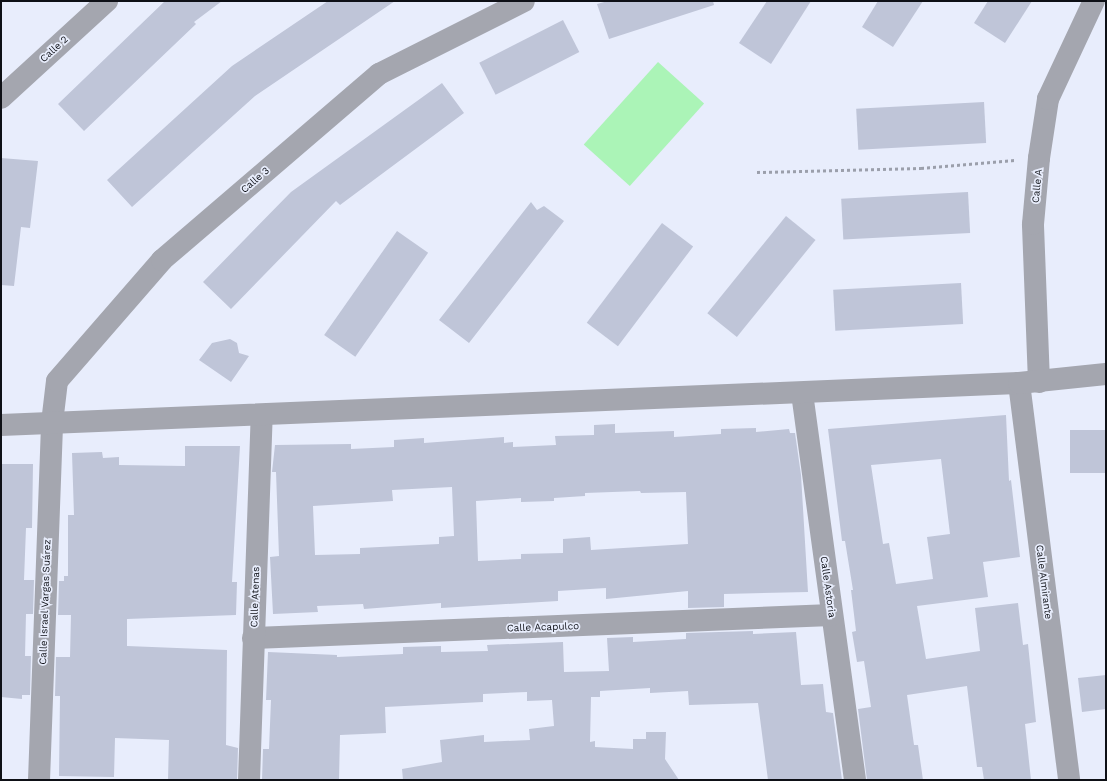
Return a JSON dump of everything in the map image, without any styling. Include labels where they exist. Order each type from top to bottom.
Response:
[{"type":"street","name":"Calle 2","points":[[1,98],[107,1]]},
{"type":"street","name":"Calle 3","points":[[52,423],[57,381],[162,260],[379,74],[524,1]]},
{"type":"street","name":"Calle A","points":[[1029,383],[1033,224],[1039,158],[1048,99],[1094,1]]},
{"type":"street","points":[[1,425],[1029,383],[1106,374]]},
{"type":"street","name":"Calle Almirante","points":[[1029,383],[1068,780]]},
{"type":"street","name":"Calle Astoria","points":[[802,393],[855,780]]},
{"type":"street","name":"Calle Atenas","points":[[249,780],[262,415]]},
{"type":"street","name":"Calle Israel Vargas Suárez","points":[[39,780],[52,423]]},
{"type":"street","name":"Calle Acapulco","points":[[253,638],[832,615]]},
{"type":"path","points":[[757,172],[921,168],[1039,158]]},
{"type":"green space","points":[[658,62],[704,103],[630,186],[584,144]]},
{"type":"building","points":[[165,1],[222,1],[194,22],[196,24],[84,131],[58,104]]},
{"type":"building","points":[[328,1],[395,1],[255,96],[132,207],[107,180],[232,66]]},
{"type":"building","points":[[608,1],[713,1],[714,5],[609,39],[597,4]]},
{"type":"building","points":[[767,1],[811,1],[771,64],[739,43]]},
{"type":"building","points":[[878,1],[923,1],[893,47],[862,27]]},
{"type":"building","points":[[988,1],[1032,1],[1005,43],[974,23]]},
{"type":"building","points":[[563,20],[579,52],[496,95],[479,63]]},
{"type":"building","points":[[442,83],[464,113],[340,205],[336,201],[231,309],[203,282],[291,192]]},
{"type":"building","points":[[984,102],[986,143],[858,150],[856,109]]},
{"type":"building","points":[[1,158],[38,161],[30,228],[21,227],[14,286],[1,285]]},
{"type":"building","points":[[968,192],[970,233],[843,240],[841,199]]},
{"type":"building","points":[[531,202],[537,210],[544,206],[564,221],[469,343],[439,320]]},
{"type":"building","points":[[786,216],[816,240],[737,337],[707,313]]},
{"type":"building","points":[[662,223],[693,246],[618,346],[587,323]]},
{"type":"building","points":[[397,231],[428,253],[355,357],[324,335]]},
{"type":"building","points":[[961,283],[963,324],[835,331],[833,290]]},
{"type":"building","points":[[230,339],[237,343],[239,353],[249,356],[231,382],[199,360],[212,343]]},
{"type":"building","points":[[1006,415],[1009,481],[1011,480],[1020,557],[983,562],[988,597],[917,606],[926,659],[980,651],[975,608],[1018,603],[1023,645],[1028,644],[1036,722],[1025,724],[1031,780],[984,780],[982,767],[977,767],[967,686],[907,695],[914,745],[918,745],[923,780],[867,780],[858,709],[871,707],[864,661],[857,662],[852,632],[856,631],[851,590],[853,590],[845,541],[842,541],[828,429]],"holes":[[[941,459],[950,534],[927,537],[933,579],[896,584],[889,543],[883,544],[871,465]]]},
{"type":"building","points":[[615,424],[615,433],[674,431],[674,437],[721,434],[721,429],[756,428],[756,432],[789,429],[790,433],[795,433],[801,475],[808,592],[724,594],[724,607],[688,608],[688,591],[606,599],[606,588],[558,591],[558,601],[441,608],[441,603],[364,609],[363,604],[317,606],[318,612],[273,614],[270,557],[279,556],[276,472],[272,472],[275,445],[351,444],[351,449],[394,447],[394,440],[424,438],[424,443],[504,437],[504,443],[513,442],[513,447],[556,445],[555,436],[594,435],[594,425]],"holes":[[[452,487],[454,536],[439,537],[439,544],[360,548],[360,554],[315,555],[313,506],[393,501],[392,490]],[[640,491],[641,493],[686,492],[688,544],[591,550],[590,537],[563,539],[563,553],[521,554],[521,559],[478,561],[476,501],[521,498],[521,502],[554,501],[554,498],[585,496],[585,493]]]},
{"type":"building","points":[[1070,430],[1106,430],[1106,473],[1070,473]]},
{"type":"building","points":[[185,446],[240,446],[232,582],[237,582],[236,615],[127,619],[127,646],[227,650],[226,745],[238,748],[237,780],[168,780],[169,740],[115,738],[114,777],[59,776],[60,696],[55,696],[56,657],[70,657],[71,615],[58,615],[59,581],[64,581],[64,576],[68,576],[68,515],[74,515],[72,453],[102,452],[103,458],[119,457],[119,465],[185,466]]},
{"type":"building","points":[[1,464],[33,464],[32,528],[26,528],[24,580],[34,580],[33,614],[26,614],[25,656],[31,656],[30,695],[22,695],[22,699],[1,697]]},
{"type":"building","points":[[753,631],[753,634],[796,632],[801,685],[823,684],[826,712],[833,713],[842,780],[768,780],[758,703],[689,705],[688,691],[650,693],[650,688],[600,691],[600,697],[591,697],[590,742],[595,741],[595,747],[633,749],[633,739],[646,739],[646,732],[666,732],[665,759],[679,780],[403,780],[402,769],[442,762],[440,740],[484,735],[484,742],[530,740],[529,729],[554,726],[552,700],[527,701],[527,692],[483,694],[483,702],[385,707],[386,733],[340,735],[339,780],[262,780],[263,749],[269,749],[271,700],[266,700],[268,652],[337,655],[337,657],[403,654],[403,647],[441,646],[441,652],[488,651],[487,645],[563,642],[564,672],[609,671],[607,638],[633,637],[633,642],[686,639],[686,633]]},
{"type":"building","points":[[1106,675],[1106,709],[1082,712],[1078,678]]}]
